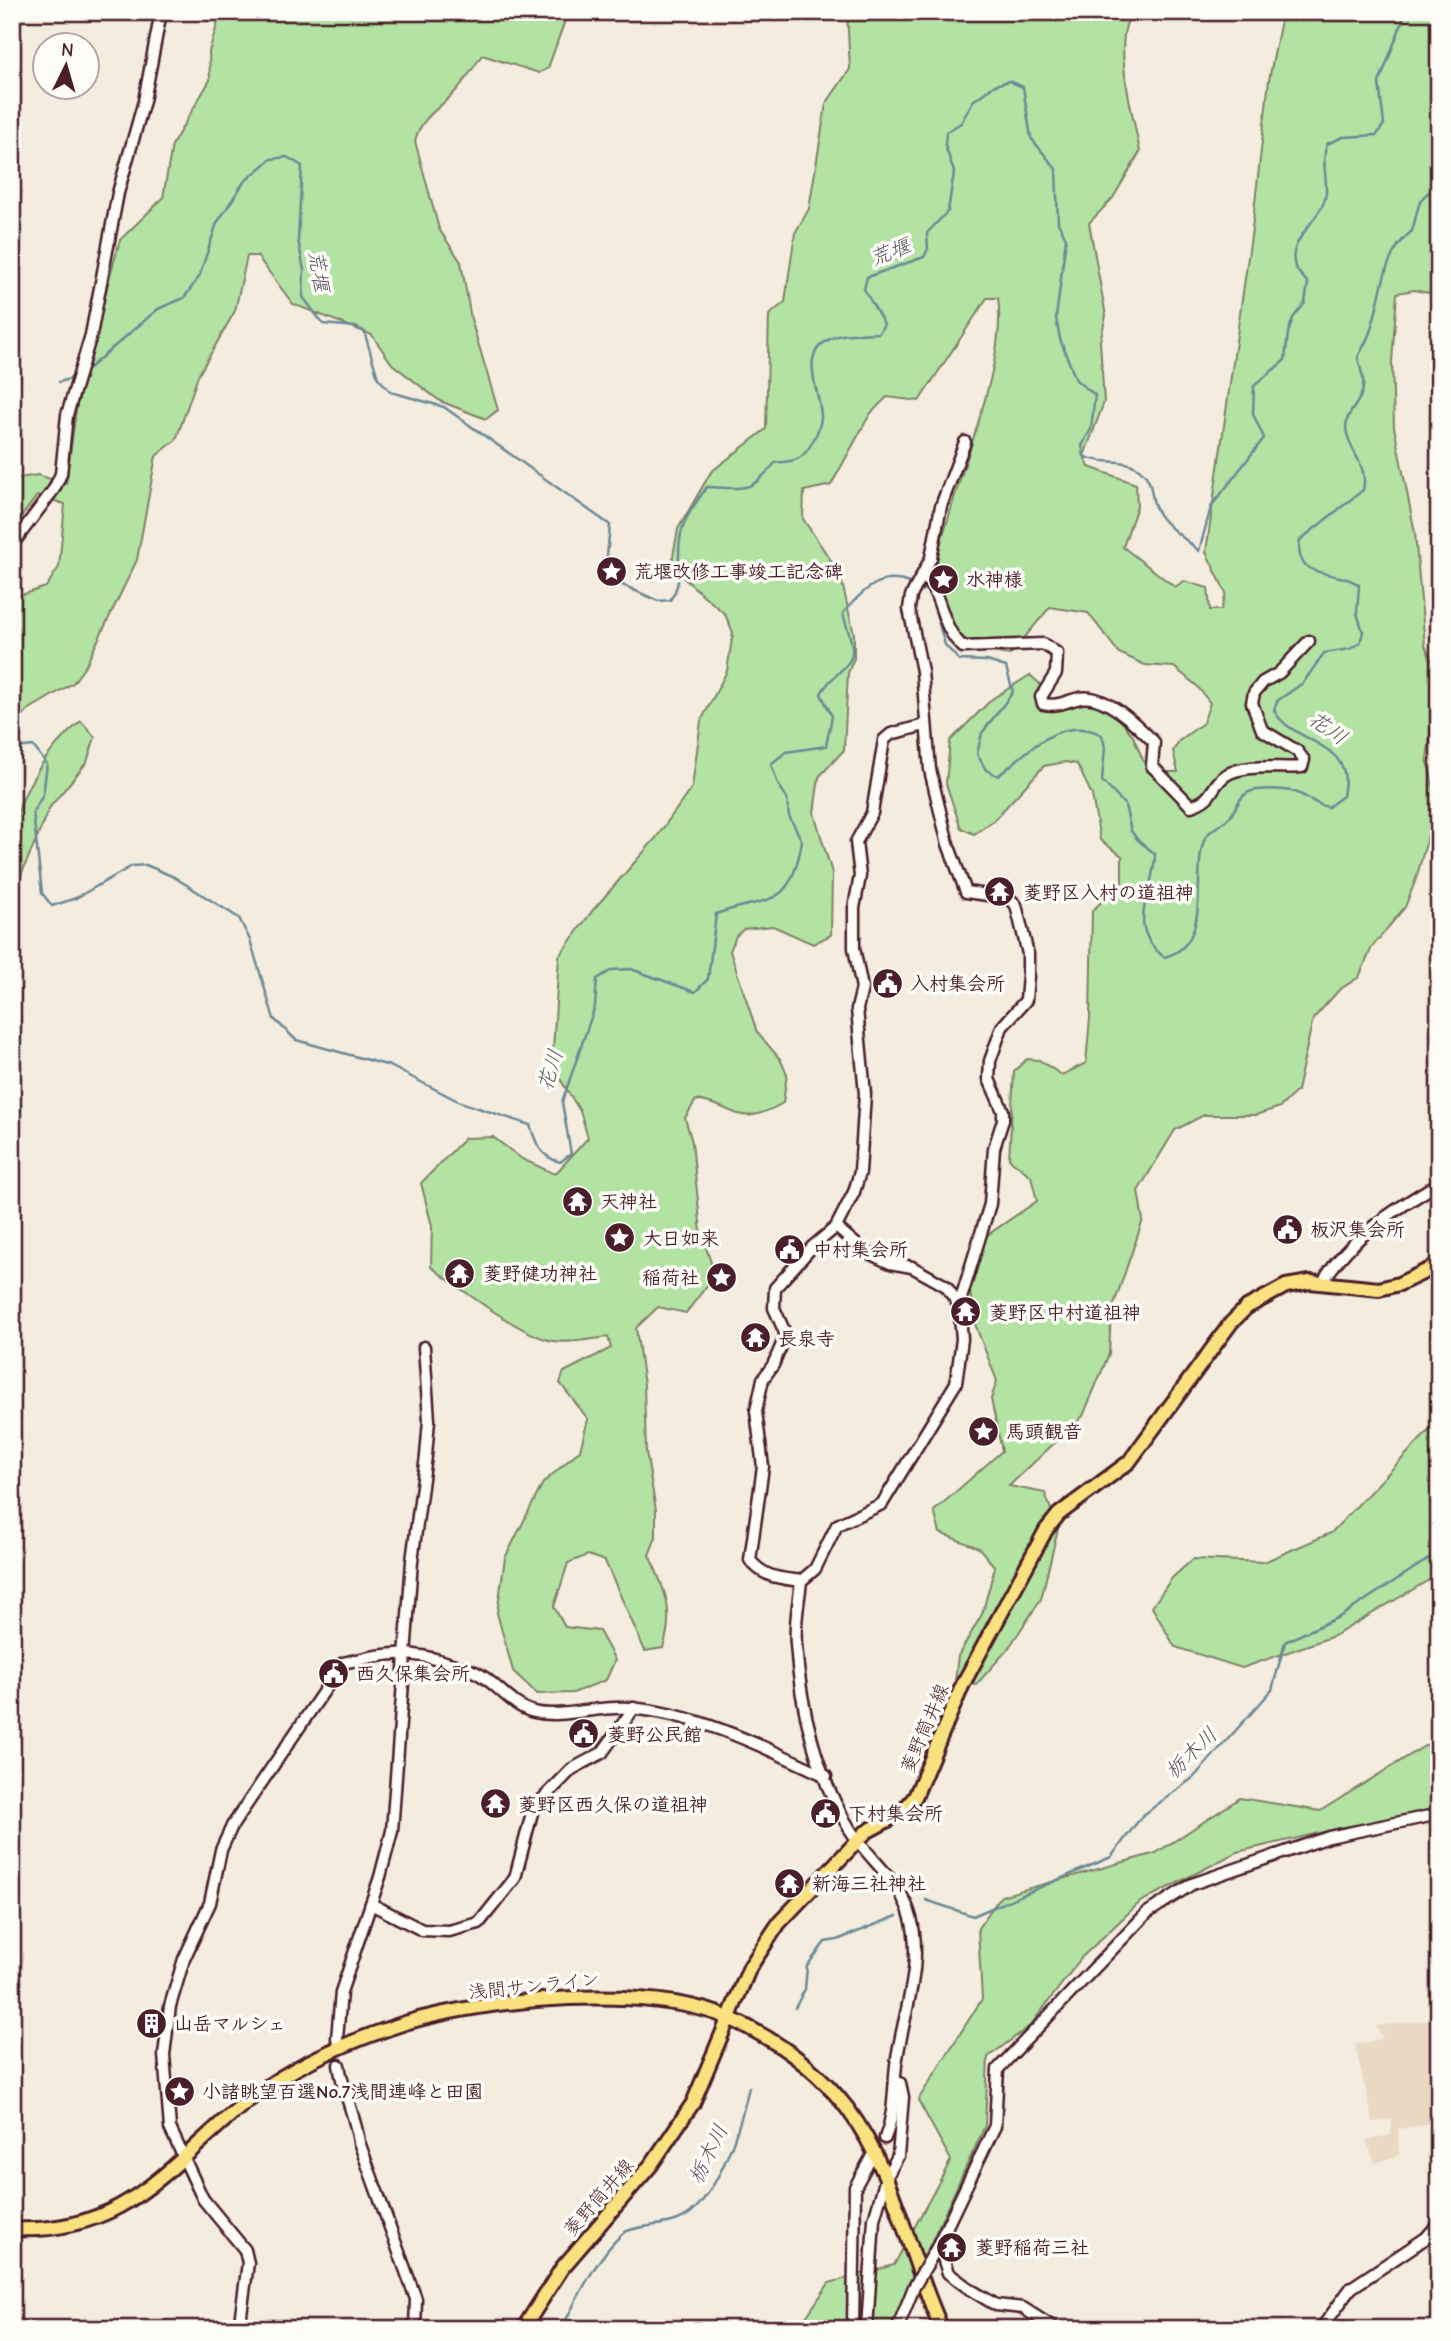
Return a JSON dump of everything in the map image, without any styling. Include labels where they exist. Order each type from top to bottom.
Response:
[{"type":"main road","name":"菱野筒井線","points":[[523,2329],[562,2268],[651,2165],[693,2103],[714,2059],[728,2018],[763,1945],[788,1913],[857,1841],[901,1813],[915,1797],[964,1684],[1020,1583],[1035,1548],[1052,1522],[1129,1462],[1231,1323],[1247,1307],[1286,1286],[1322,1283],[1379,1289],[1399,1284],[1439,1265]]},
{"type":"main road","name":"浅間サンライン","points":[[12,2229],[66,2227],[95,2219],[122,2206],[184,2160],[269,2085],[331,2052],[407,2023],[505,2006],[606,1997],[667,2002],[728,2018],[768,2038],[825,2083],[870,2139],[942,2329]]},
{"type":"street","points":[[12,545],[54,489],[61,474],[67,415],[91,335],[118,193],[144,102],[161,12]]},
{"type":"street","points":[[885,2138],[895,2100],[896,2066],[915,1966],[912,1919],[898,1890],[874,1857],[857,1841],[841,1815],[801,1695],[796,1643],[801,1581],[815,1569],[837,1525],[883,1504],[956,1383],[960,1365],[962,1323],[959,1304],[990,1204],[994,1148],[1003,1120],[1003,1111],[989,1079],[992,1048],[1002,1027],[1026,1000],[1028,954],[1016,905],[1009,898],[966,892],[959,880],[930,770],[922,671],[909,609],[911,596],[924,576],[931,558],[941,506],[965,442]]},
{"type":"street","points":[[924,576],[939,596],[948,631],[963,647],[1043,644],[1057,653],[1056,673],[1041,697],[1043,704],[1054,706],[1082,697],[1092,698],[1130,717],[1154,743],[1152,766],[1191,806],[1206,802],[1223,777],[1234,771],[1302,766],[1304,760],[1297,751],[1262,730],[1252,703],[1254,693],[1263,682],[1279,673],[1309,641]]},
{"type":"street","points":[[801,1581],[770,1577],[758,1572],[750,1560],[764,1467],[756,1411],[763,1379],[774,1365],[786,1335],[774,1308],[775,1288],[812,1247],[836,1227],[854,1192],[860,1172],[864,1094],[857,1009],[862,988],[854,948],[854,908],[860,876],[856,842],[872,813],[884,740],[891,734],[925,725]]},
{"type":"street","points":[[1322,1283],[1333,1267],[1377,1220],[1439,1183]]},
{"type":"street","points":[[836,1227],[864,1251],[890,1263],[912,1267],[946,1286],[959,1304]]},
{"type":"street","points":[[337,2039],[341,1992],[392,1832],[412,1561],[429,1420],[424,1347]]},
{"type":"street","points":[[239,2329],[248,2263],[245,2250],[203,2199],[170,2128],[164,2055],[170,2006],[184,1959],[210,1903],[221,1850],[232,1826],[342,1664],[407,1651],[478,1673],[523,1708],[534,1712],[563,1713],[608,1706],[634,1708],[741,1737],[826,1776]]},
{"type":"street","points":[[371,1904],[422,1930],[449,1931],[479,1923],[515,1878],[533,1809],[572,1769],[602,1753],[634,1708]]},
{"type":"street","points":[[897,2329],[914,2287],[938,2248],[995,2126],[998,2069],[1147,1913],[1201,1880],[1329,1837],[1439,1814]]},
{"type":"street","points":[[339,2065],[356,2119],[359,2142],[416,2299],[415,2329]]},
{"type":"street","points":[[867,2329],[870,2245],[879,2197],[886,2178],[896,2164],[900,2138],[903,2097],[896,2066]]},
{"type":"street","points":[[853,2329],[855,2187],[872,2156]]},
{"type":"street","points":[[1321,2329],[1351,2288],[1426,2238],[1439,2223]]},
{"type":"street","points":[[938,2248],[948,2273],[971,2290],[996,2305],[1023,2308],[1056,2329]]},
{"type":"shaded area","points":[[1430,2020],[1439,2050],[1439,2118],[1425,2125],[1398,2129],[1399,2155],[1375,2163],[1366,2140],[1391,2135],[1392,2119],[1373,2122],[1355,2045],[1383,2038],[1376,2026]]},
{"type":"green space","points":[[221,12],[568,12],[548,68],[539,73],[482,55],[456,90],[425,121],[415,141],[439,229],[461,262],[471,319],[498,410],[486,419],[440,401],[392,364],[372,335],[293,304],[257,256],[247,256],[235,311],[198,376],[176,440],[156,456],[137,560],[86,665],[73,683],[28,710],[12,728],[12,598],[46,587],[59,567],[65,504],[37,496],[12,529],[12,479],[38,475],[66,484],[79,389],[120,240],[163,198],[172,145],[210,80],[209,52]]},
{"type":"green space","points":[[847,12],[1149,12],[1128,20],[1124,33],[1126,85],[1140,152],[1113,198],[1089,223],[1106,316],[1100,341],[1104,402],[1084,456],[1089,467],[1136,484],[1137,506],[1123,547],[1175,587],[1184,581],[1208,588],[1210,610],[1221,610],[1226,593],[1206,552],[1252,229],[1269,80],[1282,15],[1439,12],[1439,295],[1414,290],[1397,293],[1392,362],[1394,427],[1415,533],[1425,645],[1439,678],[1427,758],[1437,804],[1416,879],[1405,907],[1372,947],[1359,977],[1339,990],[1313,1019],[1297,1091],[1280,1107],[1256,1115],[1204,1115],[1175,1130],[1138,1191],[1143,1220],[1111,1313],[1109,1354],[1083,1416],[1009,1486],[1045,1493],[1058,1529],[1041,1599],[1008,1649],[976,1685],[955,1681],[958,1656],[982,1614],[995,1567],[979,1548],[940,1533],[934,1511],[1002,1451],[991,1399],[997,1381],[975,1324],[967,1272],[983,1238],[1037,1201],[1031,1176],[1009,1159],[1014,1071],[1027,1059],[1039,1060],[1062,1075],[1086,1063],[1090,1018],[1092,911],[1122,882],[1122,856],[1100,840],[1092,795],[1077,764],[1065,762],[1044,766],[993,821],[974,834],[961,828],[946,784],[950,741],[992,699],[1030,675],[1039,683],[1047,704],[1108,704],[1133,736],[1148,772],[1178,772],[1173,751],[1179,741],[1203,723],[1210,703],[1197,686],[1174,667],[1145,665],[1119,653],[1088,613],[1050,607],[1010,655],[975,645],[953,626],[941,598],[938,551],[991,377],[999,322],[998,298],[987,298],[919,401],[887,397],[870,414],[831,485],[804,491],[803,519],[840,574],[854,634],[854,658],[848,673],[844,750],[819,777],[814,813],[832,873],[831,935],[813,944],[773,926],[744,929],[736,936],[730,951],[757,1032],[780,1059],[787,1074],[783,1103],[755,1115],[746,1115],[696,1100],[685,1118],[692,1142],[701,1232],[715,1275],[686,1313],[658,1307],[636,1328],[644,1385],[646,1452],[656,1510],[656,1537],[649,1555],[664,1590],[668,1611],[663,1648],[645,1651],[605,1561],[588,1555],[568,1563],[554,1607],[565,1627],[599,1631],[615,1660],[606,1680],[573,1693],[537,1694],[513,1671],[497,1613],[505,1558],[543,1483],[580,1450],[588,1419],[560,1383],[564,1372],[611,1348],[608,1337],[566,1342],[540,1337],[490,1309],[431,1267],[432,1226],[421,1183],[465,1138],[493,1137],[522,1159],[555,1174],[588,1138],[580,1111],[552,1066],[559,956],[593,910],[656,838],[692,787],[701,721],[727,671],[733,633],[725,614],[671,567],[678,529],[711,472],[766,429],[769,315],[785,302],[795,233],[809,209],[826,104],[850,69]]},
{"type":"green space","points":[[81,721],[95,737],[87,762],[50,807],[12,896],[11,854],[17,814],[30,784],[47,756]]},
{"type":"green space","points":[[1439,1420],[1439,1574],[1334,1636],[1242,1668],[1175,1647],[1152,1607],[1172,1578],[1193,1559],[1264,1562],[1331,1533]]},
{"type":"green space","points":[[1439,1737],[1439,1821],[1349,1826],[1237,1852],[1140,1902],[1082,1957],[1030,2026],[988,2057],[985,2126],[891,2329],[798,2329],[829,2283],[894,2265],[951,2160],[918,2100],[982,1999],[978,1928],[1001,1896],[1156,1853],[1240,1798],[1320,1811]]},
{"type":"waterway","name":"荒堰","points":[[82,374],[158,309],[184,298],[199,277],[217,223],[244,182],[271,159],[287,157],[302,166],[298,240],[304,270],[303,297],[323,324],[356,327],[364,331],[378,378],[391,392],[444,407],[610,525],[605,577],[658,601],[670,600],[678,584],[682,530],[689,513],[707,487],[746,487],[759,480],[775,463],[797,459],[809,447],[821,418],[813,375],[814,355],[820,346],[835,337],[879,333],[884,324],[864,289],[867,277],[924,257],[928,249],[927,233],[948,211],[954,172],[945,145],[946,132],[961,123],[973,101],[995,85],[1009,81],[1023,87],[1031,138],[1056,169],[1058,223],[1066,238],[1056,318],[1060,339],[1076,380],[1095,395],[1091,429],[1082,446],[1084,456],[1136,467],[1149,482],[1160,515],[1199,551],[1211,507],[1264,438],[1253,414],[1254,386],[1285,360],[1288,333],[1293,318],[1305,303],[1308,283],[1296,268],[1293,256],[1300,238],[1324,202],[1324,157],[1327,144],[1343,137],[1377,135],[1384,124],[1379,83],[1406,12]]},
{"type":"waterway","name":"花川","points":[[935,610],[945,645],[959,660],[987,661],[1006,667],[1013,692],[982,733],[977,754],[986,770],[998,776],[1033,747],[1059,732],[1073,729],[1102,735],[1105,747],[1102,781],[1125,805],[1131,831],[1155,854],[1144,908],[1145,933],[1164,957],[1180,950],[1190,938],[1195,923],[1199,869],[1205,838],[1229,818],[1244,795],[1257,790],[1286,790],[1328,807],[1343,796],[1345,776],[1340,762],[1323,747],[1290,728],[1274,710],[1277,701],[1303,683],[1324,653],[1350,649],[1360,643],[1363,632],[1357,613],[1359,585],[1310,568],[1299,553],[1300,540],[1363,490],[1361,465],[1350,444],[1346,428],[1348,418],[1363,390],[1358,357],[1370,332],[1388,265],[1402,241],[1412,231],[1422,199],[1439,187]]},
{"type":"waterway","name":"荒堰","points":[[59,382],[76,377]]},
{"type":"waterway","name":"花川","points":[[12,753],[16,748],[33,746],[47,764],[43,795],[33,812],[42,893],[52,906],[76,898],[132,866],[146,865],[174,877],[239,918],[250,940],[274,1019],[296,1040],[390,1066],[460,1102],[530,1125],[543,1153],[560,1162],[571,1154],[562,1102],[595,1006],[597,979],[612,970],[631,969],[695,992],[708,979],[716,914],[764,901],[784,890],[797,863],[802,841],[789,816],[787,798],[778,784],[771,764],[786,752],[826,746],[832,716],[821,694],[848,663],[852,653],[851,638],[843,613],[866,590],[882,581],[912,584]]},
{"type":"waterway","name":"花川","points":[[918,587],[931,593]]},
{"type":"waterway","name":"栃木川","points":[[926,1900],[973,1916],[1111,1857],[1142,1816],[1194,1777],[1272,1690],[1285,1642],[1341,1616],[1439,1552]]},
{"type":"waterway","name":"栃木川","points":[[795,2008],[805,1989],[807,1966],[825,1942],[837,1940],[897,1916]]},
{"type":"waterway","name":"栃木川","points":[[561,2329],[595,2267],[622,2234],[632,2229],[678,2220],[692,2211],[704,2198],[725,2162],[749,2087]]},
{"type":"tunnel","points":[[872,2156],[885,2138]]},
{"type":"place","name":"荒堰改修工事竣工記念碑","points":[[611,571]]},
{"type":"place","name":"水神様","points":[[943,579]]},
{"type":"place","name":"菱野区入村の道祖神","points":[[1000,892]]},
{"type":"place","name":"入村集会所","points":[[887,983]]},
{"type":"place","name":"天神社","points":[[577,1201]]},
{"type":"place","name":"板沢集会所","points":[[1287,1229]]},
{"type":"place","name":"大日如来","points":[[620,1238]]},
{"type":"place","name":"中村集会所","points":[[790,1249]]},
{"type":"place","name":"菱野健功神社","points":[[460,1273]]},
{"type":"place","name":"稲荷社","points":[[722,1277]]},
{"type":"place","name":"菱野区中村道祖神","points":[[966,1312]]},
{"type":"place","name":"長泉寺","points":[[755,1338]]},
{"type":"place","name":"馬頭観音","points":[[983,1431]]},
{"type":"place","name":"西久保集会所","points":[[333,1673]]},
{"type":"place","name":"菱野公民館","points":[[584,1734]]},
{"type":"place","name":"菱野区西久保の道祖神","points":[[495,1804]]},
{"type":"place","name":"下村集会所","points":[[825,1813]]},
{"type":"place","name":"新海三社神社","points":[[789,1883]]},
{"type":"place","name":"山岳マルシェ","points":[[151,2023]]},
{"type":"place","name":"小諸眺望百選No.7浅間連峰と田園","points":[[179,2091]]},
{"type":"place","name":"菱野稲荷三社","points":[[952,2247]]}]
